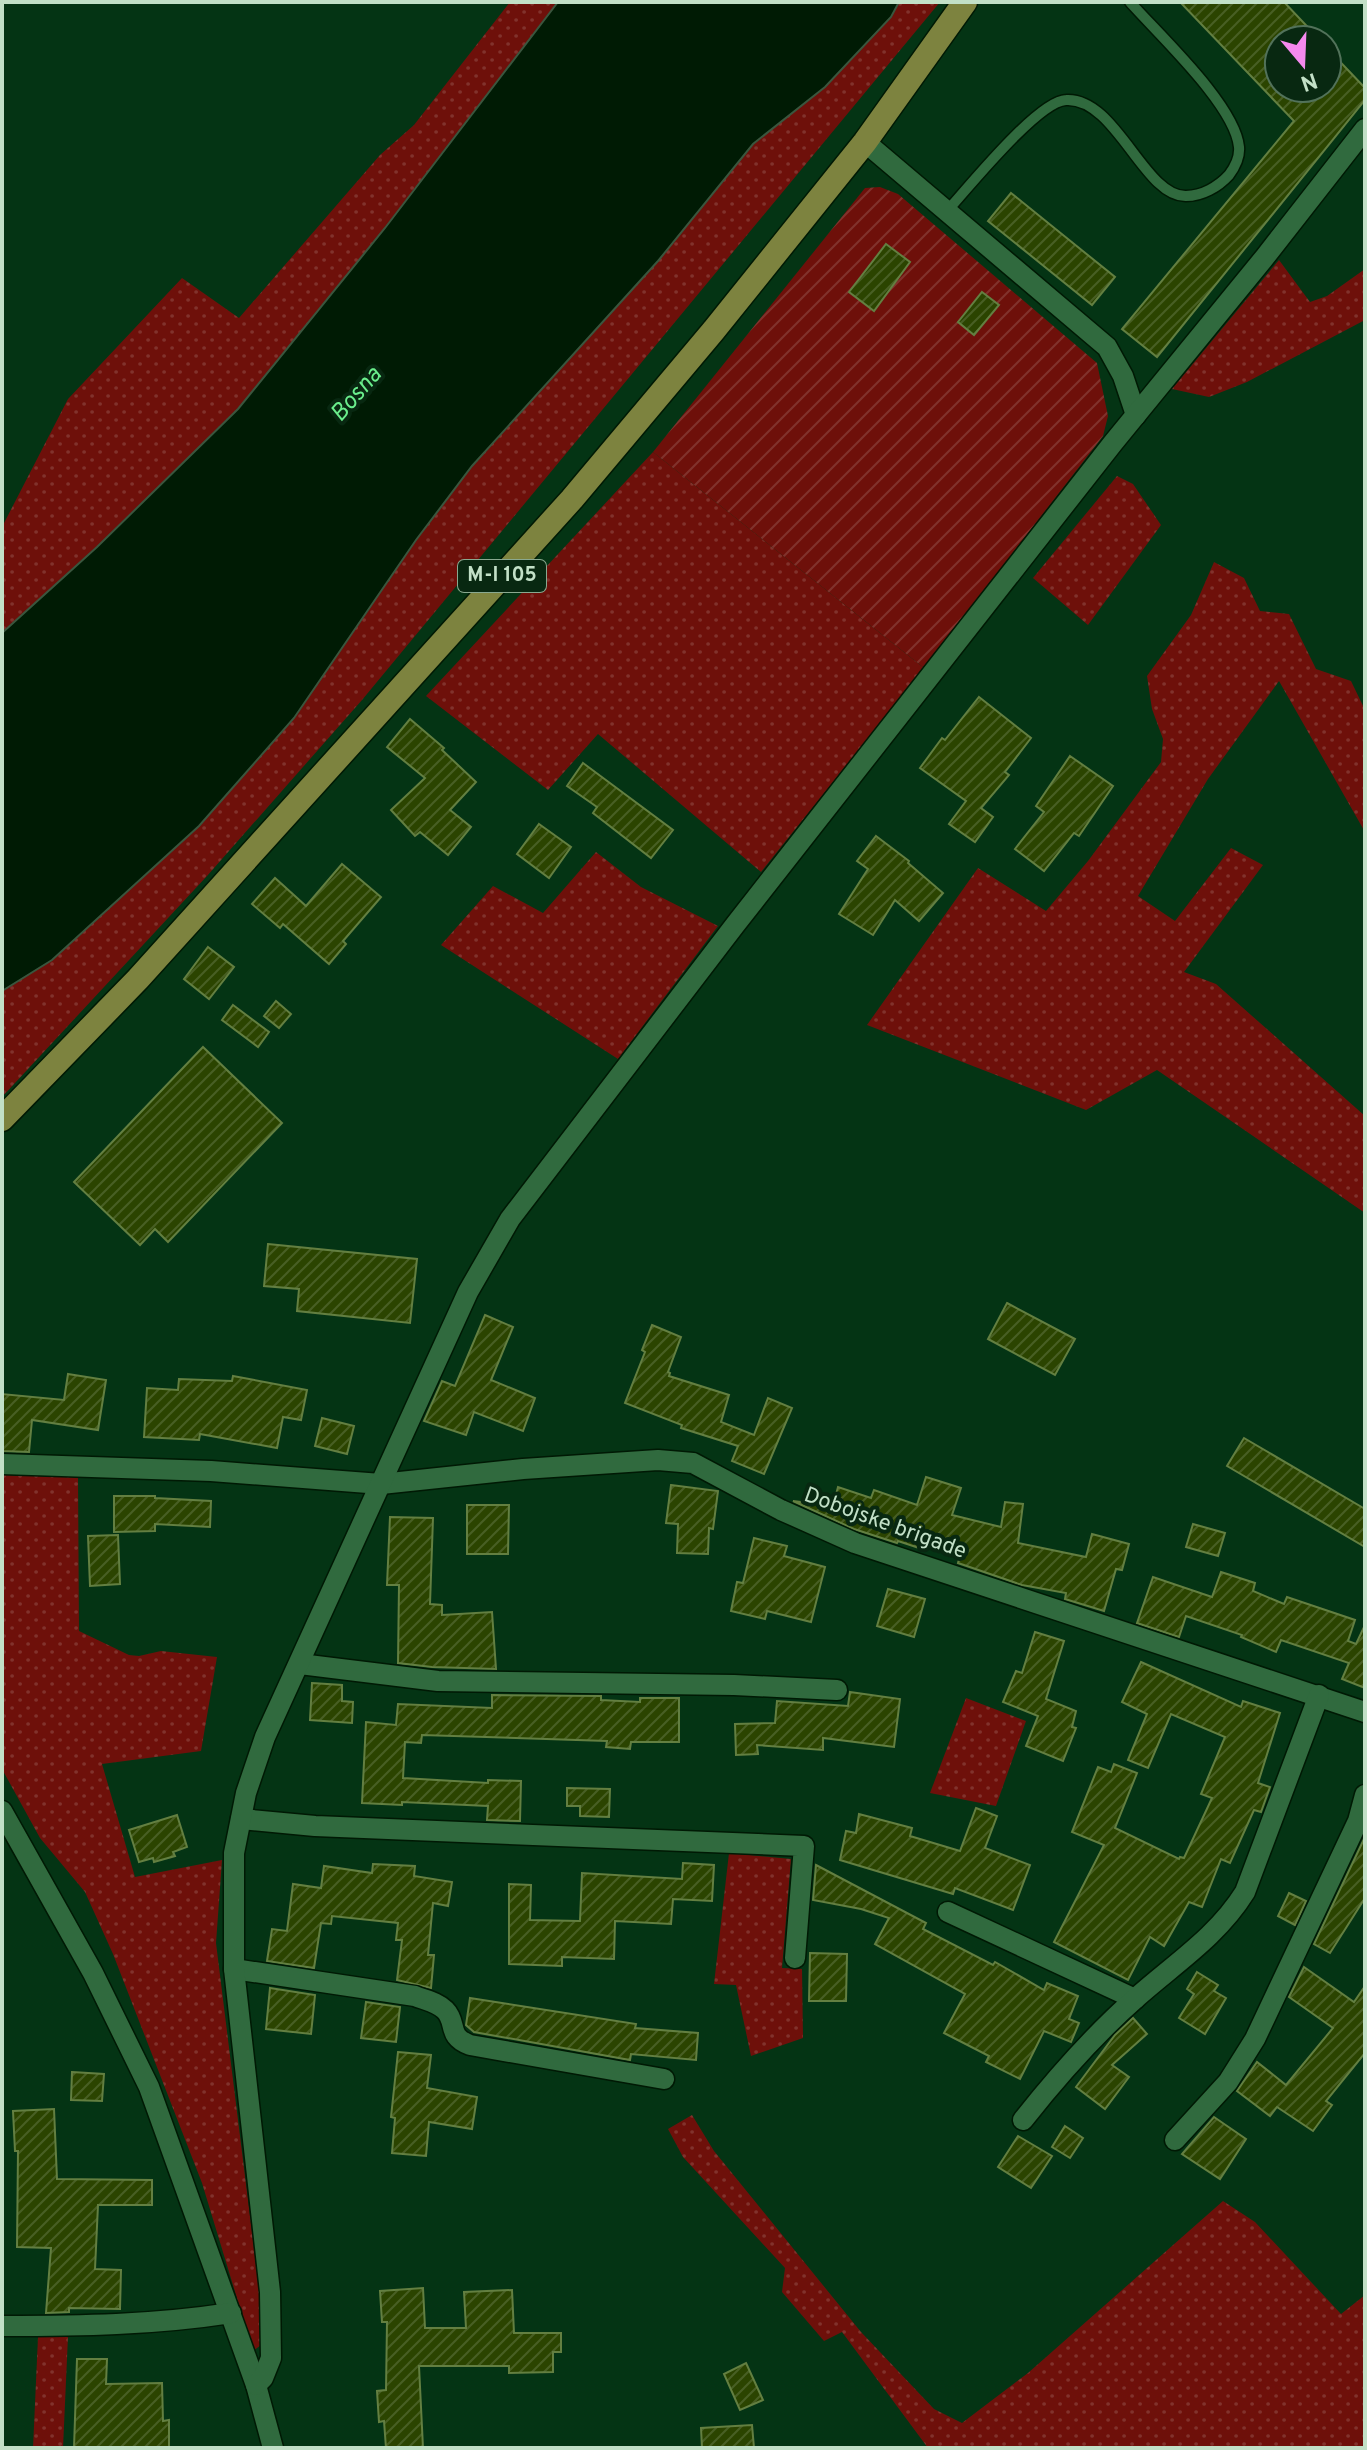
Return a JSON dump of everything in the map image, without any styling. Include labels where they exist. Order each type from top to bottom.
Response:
[{"type":"main road","name":"M-I 105","points":[[2,1119],[138,979],[572,499],[714,330],[865,142],[965,2]]},
{"type":"street","points":[[256,2385],[263,2378],[271,2358],[270,2292],[234,1969],[234,1853],[246,1793],[265,1737],[468,1292],[510,1219],[735,925],[1365,129]]},
{"type":"street","points":[[865,142],[1107,347],[1123,376],[1136,415]]},
{"type":"street","name":"Dobojske brigade","points":[[2,1464],[211,1471],[381,1484],[523,1469],[658,1460],[693,1463],[781,1510],[855,1543],[1365,1712]]},
{"type":"street","points":[[300,1664],[438,1681],[837,1690]]},
{"type":"street","points":[[1023,2120],[1061,2072],[1135,1999],[1209,1938],[1231,1914],[1245,1892],[1319,1695]]},
{"type":"street","points":[[1175,2140],[1228,2082],[1255,2039],[1358,1821],[1365,1795]]},
{"type":"street","points":[[2,1811],[93,1973],[149,2087],[256,2385],[273,2448]]},
{"type":"street","points":[[241,1819],[315,1826],[804,1846],[795,1958]]},
{"type":"street","points":[[948,1912],[1135,1999]]},
{"type":"street","points":[[234,1969],[415,1996],[437,2003],[444,2009],[449,2015],[453,2033],[461,2042],[664,2079]]},
{"type":"street","points":[[2,2326],[116,2326],[174,2322],[231,2313]]},
{"type":"lane","points":[[947,211],[1035,116],[1066,100],[1084,103],[1100,113],[1170,192],[1194,196],[1212,189],[1232,171],[1239,148],[1234,130],[1219,103],[1130,2]]},
{"type":"shaded area","points":[[510,2],[558,2],[385,228],[238,409],[97,547],[2,633],[2,527],[68,399],[182,278],[239,318],[380,155],[414,125]]},
{"type":"shaded area","points":[[899,2],[940,2],[362,700],[207,876],[2,1097],[2,991],[52,960],[199,826],[294,718],[416,540],[472,466],[658,261],[753,144],[825,87],[891,17]]},
{"type":"shaded area","points":[[880,187],[898,194],[1097,363],[1108,416],[1103,436],[924,668],[653,452],[865,188]]},
{"type":"shaded area","points":[[1279,260],[1310,302],[1327,296],[1365,269],[1365,320],[1247,382],[1209,397],[1172,389]]},
{"type":"shaded area","points":[[653,452],[924,668],[761,872],[598,734],[548,790],[426,696]]},
{"type":"shaded area","points":[[1117,476],[1133,484],[1161,525],[1088,625],[1033,578]]},
{"type":"shaded area","points":[[1214,562],[1244,578],[1260,611],[1289,614],[1316,669],[1351,681],[1365,710],[1365,832],[1279,681],[1208,779],[1138,896],[1175,921],[1231,848],[1263,865],[1184,972],[1216,984],[1365,1116],[1365,1213],[1157,1070],[1086,1110],[867,1025],[978,868],[1046,911],[1088,861],[1161,762],[1163,739],[1152,709],[1147,676],[1191,615]]},
{"type":"shaded area","points":[[596,852],[641,887],[718,926],[618,1059],[441,945],[493,886],[543,913]]},
{"type":"shaded area","points":[[2,1474],[78,1477],[79,1631],[129,1655],[161,1651],[217,1657],[201,1751],[102,1764],[135,1877],[222,1860],[216,1943],[263,2321],[261,2345],[253,2351],[202,2183],[113,1954],[85,1892],[40,1838],[2,1769]]},
{"type":"shaded area","points":[[966,1698],[1026,1721],[996,1806],[930,1793]]},
{"type":"shaded area","points":[[729,1853],[791,1859],[782,1968],[802,1969],[803,2038],[751,2056],[736,1985],[714,1984]]},
{"type":"shaded area","points":[[692,2115],[714,2151],[861,2332],[934,2409],[962,2423],[1028,2373],[1223,2201],[1255,2222],[1341,2314],[1365,2295],[1365,2446],[928,2448],[842,2332],[824,2341],[782,2292],[785,2268],[683,2157],[668,2129]]},
{"type":"shaded area","points":[[68,2336],[63,2448],[33,2448],[38,2337]]},
{"type":"water","name":"Bosna","points":[[558,2],[899,2],[891,17],[825,87],[753,144],[658,261],[472,466],[416,540],[294,718],[199,826],[52,960],[2,991],[2,633],[97,547],[238,409],[385,228]]},
{"type":"building","points":[[1180,2],[1284,2],[1305,24],[1263,24],[1263,89]]},
{"type":"building","points":[[1343,65],[1365,88],[1365,100],[1157,357],[1122,329],[1294,121],[1278,104],[1343,104]]},
{"type":"building","points":[[1011,193],[1115,277],[1092,305],[988,221]]},
{"type":"building","points":[[886,244],[910,262],[874,311],[849,292]]},
{"type":"building","points":[[982,292],[999,305],[974,335],[958,322]]},
{"type":"building","points":[[979,697],[1031,738],[1005,772],[1009,775],[981,808],[993,817],[975,842],[949,824],[966,801],[920,768]]},
{"type":"building","points":[[410,719],[444,748],[442,750],[476,782],[450,810],[471,827],[448,855],[420,832],[415,836],[391,810],[425,778],[387,747]]},
{"type":"building","points":[[1070,756],[1113,786],[1079,836],[1074,833],[1044,871],[1015,849],[1044,812],[1036,806]]},
{"type":"building","points":[[583,763],[673,830],[651,858],[593,813],[597,807],[567,786]]},
{"type":"building","points":[[539,824],[571,847],[549,878],[517,854]]},
{"type":"building","points":[[876,836],[943,893],[919,921],[895,900],[873,935],[839,914],[868,869],[857,861]]},
{"type":"building","points":[[342,864],[381,897],[343,941],[346,944],[329,964],[283,924],[280,928],[252,904],[275,878],[306,906]]},
{"type":"building","points":[[208,947],[234,967],[209,999],[184,979]]},
{"type":"building","points":[[276,1001],[291,1014],[279,1028],[264,1016]]},
{"type":"building","points":[[233,1005],[269,1032],[258,1047],[222,1020]]},
{"type":"building","points":[[203,1047],[282,1123],[168,1242],[155,1229],[140,1245],[74,1182]]},
{"type":"building","points":[[268,1244],[417,1259],[410,1323],[297,1311],[299,1289],[264,1286]]},
{"type":"building","points":[[1007,1303],[1075,1339],[1055,1375],[988,1339]]},
{"type":"building","points":[[485,1315],[513,1327],[491,1380],[535,1398],[523,1431],[474,1412],[466,1435],[424,1421],[442,1381],[455,1386]]},
{"type":"building","points":[[652,1325],[681,1337],[669,1376],[729,1395],[721,1422],[754,1435],[768,1398],[792,1408],[764,1474],[732,1461],[738,1446],[681,1428],[682,1425],[625,1403]]},
{"type":"building","points":[[68,1374],[106,1380],[98,1430],[32,1420],[29,1452],[2,1451],[2,1394],[64,1400]]},
{"type":"building","points":[[233,1376],[307,1390],[301,1420],[283,1417],[277,1448],[200,1434],[199,1440],[144,1437],[147,1388],[178,1390],[179,1379],[232,1381]]},
{"type":"building","points":[[322,1418],[354,1426],[347,1454],[315,1446]]},
{"type":"building","points":[[1244,1438],[1365,1509],[1365,1547],[1227,1466]]},
{"type":"building","points":[[926,1477],[961,1488],[952,1515],[1001,1527],[1005,1502],[1023,1504],[1018,1543],[1086,1557],[1092,1534],[1129,1544],[1122,1570],[1116,1569],[1104,1611],[1065,1599],[1066,1593],[1022,1585],[958,1563],[961,1551],[929,1540],[925,1550],[897,1543],[854,1529],[793,1501],[833,1506],[838,1487],[871,1498],[874,1490],[917,1505]]},
{"type":"building","points":[[671,1485],[718,1491],[713,1529],[709,1528],[708,1554],[677,1553],[678,1524],[666,1523]]},
{"type":"building","points":[[114,1496],[211,1501],[210,1527],[155,1524],[155,1531],[114,1532]]},
{"type":"building","points":[[467,1505],[509,1505],[508,1554],[467,1554]]},
{"type":"building","points":[[390,1517],[433,1518],[430,1604],[442,1605],[442,1615],[492,1612],[496,1669],[398,1663],[399,1585],[387,1585]]},
{"type":"building","points":[[1193,1524],[1225,1533],[1218,1556],[1186,1547]]},
{"type":"building","points":[[118,1535],[120,1584],[90,1586],[88,1536]]},
{"type":"building","points":[[754,1538],[787,1546],[784,1556],[825,1567],[811,1622],[767,1611],[765,1619],[731,1611],[737,1582],[743,1583]]},
{"type":"building","points":[[1221,1572],[1255,1583],[1253,1591],[1284,1604],[1287,1597],[1355,1620],[1348,1641],[1356,1644],[1365,1625],[1365,1688],[1342,1679],[1349,1663],[1281,1640],[1276,1652],[1242,1635],[1186,1616],[1179,1637],[1137,1623],[1153,1577],[1212,1597]]},
{"type":"building","points":[[888,1589],[925,1599],[914,1637],[877,1626]]},
{"type":"building","points":[[1035,1632],[1064,1641],[1046,1699],[1076,1711],[1072,1727],[1076,1728],[1063,1761],[1026,1746],[1038,1716],[1003,1702],[1016,1671],[1022,1673]]},
{"type":"building","points":[[1141,1662],[1241,1707],[1243,1701],[1280,1713],[1258,1783],[1270,1787],[1261,1812],[1254,1810],[1230,1863],[1221,1859],[1202,1907],[1189,1902],[1164,1946],[1150,1937],[1128,1980],[1054,1942],[1104,1845],[1072,1832],[1098,1767],[1111,1772],[1114,1764],[1137,1773],[1115,1828],[1179,1859],[1184,1858],[1212,1798],[1201,1794],[1225,1737],[1171,1714],[1148,1768],[1128,1760],[1147,1714],[1122,1702]]},
{"type":"building","points":[[312,1683],[342,1685],[342,1701],[353,1702],[352,1723],[310,1720]]},
{"type":"building","points":[[850,1692],[900,1699],[894,1747],[823,1738],[823,1750],[757,1745],[758,1754],[736,1755],[735,1724],[775,1723],[777,1701],[848,1706]]},
{"type":"building","points":[[492,1695],[601,1696],[601,1700],[640,1702],[640,1698],[679,1698],[679,1742],[631,1742],[630,1749],[606,1747],[607,1741],[422,1735],[421,1743],[405,1742],[403,1778],[488,1783],[488,1780],[521,1781],[520,1821],[487,1820],[488,1806],[362,1803],[366,1722],[396,1725],[398,1704],[492,1708]]},
{"type":"building","points":[[567,1788],[610,1789],[609,1817],[580,1816],[580,1806],[567,1806]]},
{"type":"building","points":[[976,1808],[997,1816],[985,1848],[1030,1865],[1013,1910],[955,1888],[953,1894],[840,1860],[846,1831],[856,1833],[859,1814],[912,1828],[910,1836],[960,1851]]},
{"type":"building","points":[[177,1815],[187,1847],[173,1852],[175,1856],[154,1862],[153,1858],[139,1862],[129,1830]]},
{"type":"building","points":[[1365,1837],[1365,1898],[1330,1953],[1314,1944]]},
{"type":"building","points":[[683,1863],[714,1865],[712,1901],[673,1899],[671,1924],[615,1921],[614,1959],[562,1957],[562,1966],[509,1964],[509,1884],[531,1885],[530,1920],[580,1921],[582,1873],[682,1879]]},
{"type":"building","points":[[373,1864],[415,1866],[414,1876],[452,1882],[448,1906],[433,1903],[428,1955],[434,1955],[431,1988],[397,1980],[402,1940],[396,1940],[398,1923],[332,1916],[331,1924],[321,1923],[314,1968],[267,1961],[272,1929],[287,1931],[293,1884],[321,1888],[324,1866],[372,1873]]},
{"type":"building","points":[[816,1865],[926,1923],[923,1929],[993,1965],[995,1962],[1044,1990],[1047,1983],[1078,1996],[1069,2019],[1079,2023],[1071,2042],[1044,2031],[1020,2079],[986,2062],[989,2056],[944,2033],[965,1994],[875,1944],[889,1918],[813,1900]]},
{"type":"building","points":[[1289,1893],[1306,1901],[1295,1925],[1278,1916]]},
{"type":"building","points":[[810,1953],[847,1954],[846,2001],[809,2001]]},
{"type":"building","points":[[1304,1967],[1354,2002],[1365,1986],[1365,2053],[1326,2101],[1332,2105],[1313,2131],[1277,2107],[1270,2116],[1237,2091],[1257,2062],[1286,2085],[1333,2028],[1289,1997]]},
{"type":"building","points":[[1197,1972],[1218,1985],[1214,1991],[1226,1998],[1205,2034],[1179,2018],[1194,1994],[1187,1989]]},
{"type":"building","points":[[270,1988],[315,1995],[311,2034],[266,2029]]},
{"type":"building","points":[[470,1998],[636,2024],[635,2028],[698,2033],[696,2060],[631,2054],[630,2060],[474,2032],[466,2025]]},
{"type":"building","points":[[366,2002],[400,2007],[396,2042],[361,2038]]},
{"type":"building","points":[[1133,2018],[1147,2034],[1112,2065],[1129,2077],[1105,2109],[1076,2087],[1115,2035]]},
{"type":"building","points":[[398,2052],[431,2055],[427,2088],[477,2097],[472,2129],[429,2122],[426,2156],[392,2153],[395,2118],[391,2117]]},
{"type":"building","points":[[72,2072],[104,2074],[102,2101],[71,2100]]},
{"type":"building","points":[[54,2109],[57,2179],[152,2180],[152,2205],[98,2205],[95,2269],[121,2270],[120,2309],[69,2308],[69,2312],[46,2313],[51,2248],[17,2247],[18,2151],[15,2151],[13,2111]]},
{"type":"building","points":[[1214,2117],[1246,2139],[1220,2179],[1182,2154]]},
{"type":"building","points":[[1065,2126],[1083,2138],[1070,2158],[1052,2147]]},
{"type":"building","points":[[1018,2136],[1052,2156],[1031,2188],[998,2167]]},
{"type":"building","points":[[423,2288],[425,2328],[466,2328],[464,2292],[512,2290],[514,2333],[561,2333],[561,2352],[553,2352],[553,2372],[509,2373],[509,2366],[419,2366],[423,2448],[386,2448],[384,2421],[379,2422],[377,2391],[386,2390],[387,2322],[382,2322],[380,2291]]},
{"type":"building","points":[[77,2359],[107,2359],[106,2384],[162,2383],[163,2421],[169,2420],[169,2448],[74,2448]]},
{"type":"building","points":[[746,2363],[763,2400],[740,2410],[724,2374]]},
{"type":"building","points":[[752,2425],[754,2448],[702,2448],[701,2428]]}]
